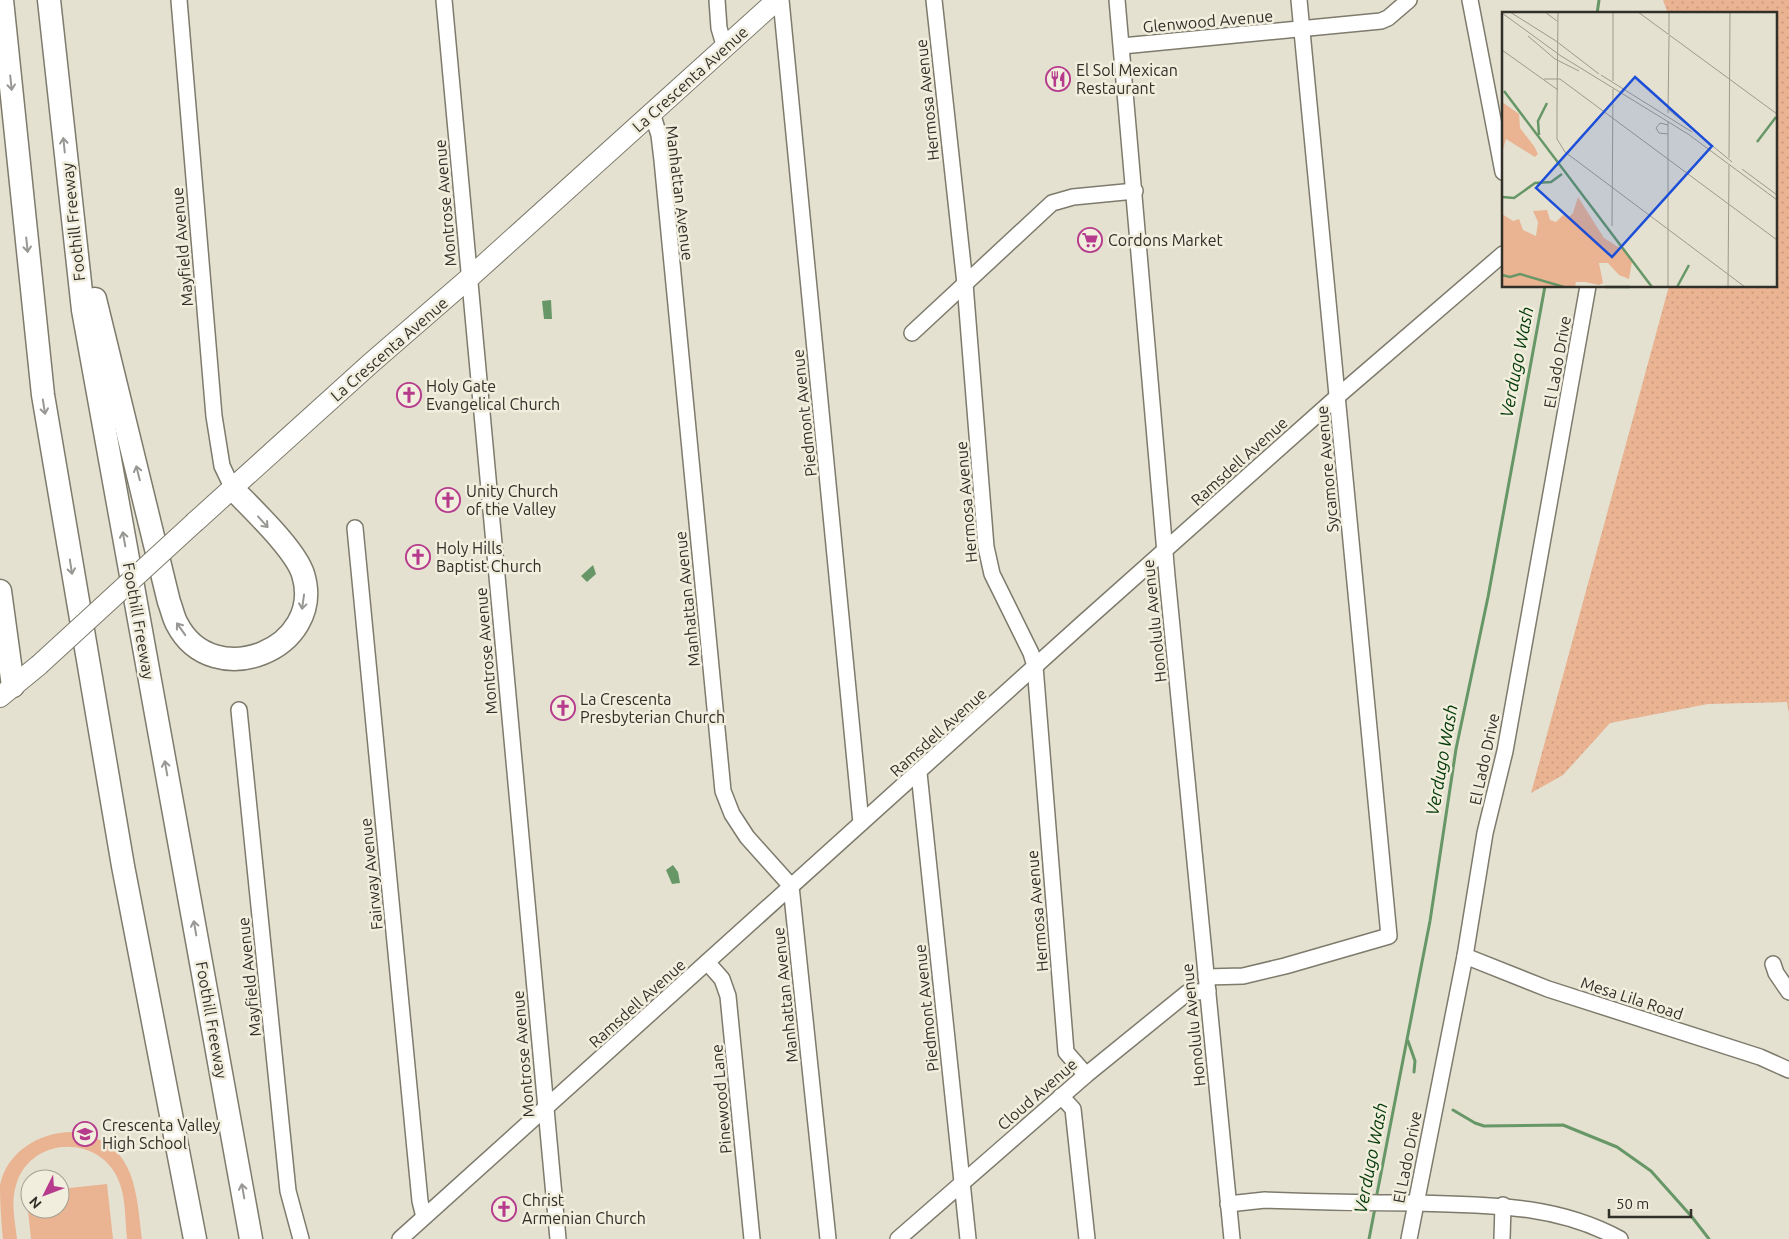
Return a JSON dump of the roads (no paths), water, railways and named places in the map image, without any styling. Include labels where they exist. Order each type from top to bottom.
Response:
[{"type":"highway","points":[[2,0],[44,405],[122,856],[195,1239]]},
{"type":"highway","name":"Foothill Freeway","points":[[49,0],[83,310],[251,1239]]},
{"type":"highway","points":[[69,194],[167,593],[177,624],[188,639],[203,650],[218,657],[237,660],[270,652],[284,641],[295,628],[302,612],[305,594],[303,574],[293,556],[233,489]]},
{"type":"highway","points":[[0,591],[7,692]]},
{"type":"main road","name":"La Crescenta Avenue","points":[[7,692],[777,0]]},
{"type":"street","name":"Mayfield Avenue","points":[[179,0],[214,416],[222,466],[233,489]]},
{"type":"street","name":"Montrose Avenue","points":[[444,0],[468,279],[558,1239]]},
{"type":"street","points":[[717,0],[719,28],[725,48]]},
{"type":"street","name":"Piedmont Avenue","points":[[781,0],[861,823]]},
{"type":"street","name":"Hermosa Avenue","points":[[934,0],[965,284],[989,565],[1036,666],[1066,1052],[1086,1075]]},
{"type":"street","name":"Honolulu Avenue","points":[[1117,0],[1165,552],[1232,1239]]},
{"type":"street","name":"Sycamore Avenue","points":[[1299,0],[1389,936]]},
{"type":"street","name":"Glenwood Avenue","points":[[1122,46],[1380,21],[1388,18],[1409,0]]},
{"type":"street","points":[[1470,0],[1502,167]]},
{"type":"street","name":"Manhattan Avenue","points":[[652,113],[659,135],[662,160],[723,791],[732,814],[748,837],[791,886],[828,1239]]},
{"type":"street","points":[[912,333],[1052,203],[1073,197],[1135,191]]},
{"type":"street","name":"Ramsdell Avenue","points":[[400,1239],[1338,396],[1502,255]]},
{"type":"street","name":"El Lado Drive","points":[[1409,1239],[1465,956],[1485,833],[1505,751],[1588,288]]},
{"type":"street","name":"Fairway Avenue","points":[[355,528],[420,1201],[424,1217]]},
{"type":"street","name":"Mayfield Avenue","points":[[239,710],[288,1191],[301,1239]]},
{"type":"street","name":"Piedmont Avenue","points":[[919,773],[968,1239]]},
{"type":"street","name":"Cloud Avenue","points":[[898,1239],[1061,1096],[1187,993],[1207,984],[1285,966],[1389,936]]},
{"type":"street","name":"Mesa Lila Road","points":[[1465,956],[1548,989],[1760,1057],[1789,1070]]},
{"type":"street","name":"Pinewood Lane","points":[[707,962],[722,979],[728,996],[752,1239]]},
{"type":"street","points":[[1774,964],[1776,973],[1789,992]]},
{"type":"street","points":[[1061,1096],[1073,1109],[1087,1239]]},
{"type":"street","points":[[1228,1204],[1265,1200],[1503,1205],[1561,1215],[1589,1224],[1620,1239]]},
{"type":"street","points":[[1502,1239],[1503,1205]]},
{"type":"waterway","name":"Verdugo Wash","points":[[1597,12],[1599,0]]},
{"type":"waterway","name":"Verdugo Wash","points":[[1376,1199],[1430,921],[1456,749],[1488,597],[1545,288]]},
{"type":"waterway","points":[[1408,1041],[1415,1061],[1414,1072]]},
{"type":"waterway","points":[[1453,1110],[1484,1126],[1563,1125],[1617,1147],[1651,1171],[1709,1239]]},
{"type":"waterway","name":"Verdugo Wash","points":[[1369,1239],[1375,1208]]},
{"type":"place","name":"El Sol Mexican Restaurant","points":[[1058,79]]},
{"type":"place","name":"Cordons Market","points":[[1090,240]]},
{"type":"place","name":"Holy Gate Evangelical Church","points":[[409,395]]},
{"type":"place","name":"Unity Church of the Valley","points":[[448,500]]},
{"type":"place","name":"Holy Hills Baptist Church","points":[[418,557]]},
{"type":"place","name":"La Crescenta Presbyterian Church","points":[[563,708]]},
{"type":"place","name":"Crescenta Valley High School","points":[[85,1134]]},
{"type":"place","name":"Christ Armenian Church","points":[[504,1209]]}]
